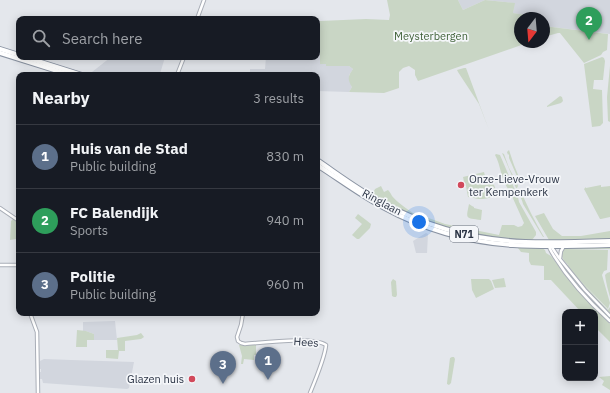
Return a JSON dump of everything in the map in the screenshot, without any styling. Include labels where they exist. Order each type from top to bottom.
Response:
[{"type":"highway","points":[[0,49],[16,54]]},
{"type":"highway","points":[[0,53],[16,58]]},
{"type":"highway","points":[[22,60],[60,72]]},
{"type":"highway","points":[[34,60],[72,72]]},
{"type":"highway","name":"Ringlaan","points":[[320,162],[372,197],[398,211],[429,224],[484,238],[549,245]]},
{"type":"highway","name":"Ringlaan","points":[[320,167],[377,204],[398,215],[425,226],[456,236],[492,243],[538,246],[549,245]]},
{"type":"highway","name":"N71","points":[[549,245],[610,241]]},
{"type":"highway","name":"N71","points":[[549,245],[610,245]]},
{"type":"main road","points":[[198,16],[204,0]]},
{"type":"main road","points":[[178,72],[183,60]]},
{"type":"main road","points":[[0,208],[16,219]]},
{"type":"main road","points":[[549,245],[585,290],[610,316]]},
{"type":"main road","name":"Ringlaan","points":[[549,245],[551,252],[573,282],[610,321]]},
{"type":"main road","name":"Ringlaan","points":[[538,246],[551,252]]},
{"type":"main road","points":[[561,260],[560,254],[564,246]]},
{"type":"main road","points":[[0,265],[16,265]]},
{"type":"main road","points":[[31,316],[37,332],[38,393]]},
{"type":"main road","name":"Hees","points":[[242,316],[237,337],[238,341],[241,343],[245,344],[295,340],[322,343],[326,345],[326,349],[310,393]]},
{"type":"shaded area","points":[[458,0],[485,0],[463,10]]},
{"type":"shaded area","points":[[485,0],[610,0],[610,34],[550,27],[550,12],[513,13],[514,3]]},
{"type":"shaded area","points":[[107,60],[164,60],[161,72],[92,72]]},
{"type":"shaded area","points":[[266,60],[320,60],[320,64],[326,64],[326,66],[349,66],[353,69],[349,75],[352,87],[349,92],[320,91],[320,72],[250,72],[250,69],[265,69]]},
{"type":"shaded area","points":[[426,233],[428,234],[427,253],[416,253],[413,241]]},
{"type":"shaded area","points":[[115,321],[117,340],[94,340],[94,334],[83,331],[83,322]]},
{"type":"shaded area","points":[[44,359],[134,362],[129,388],[127,389],[43,383],[42,379],[40,379],[40,361]]},
{"type":"green space","name":"Meysterbergen","points":[[387,0],[458,0],[463,10],[485,0],[515,3],[513,13],[514,48],[418,81],[415,75],[415,70],[409,66],[403,68],[399,72],[399,88],[384,93],[349,92],[352,87],[349,82],[349,78],[353,69],[349,66],[326,66],[326,64],[320,64],[320,21],[366,19],[389,20],[390,15]]},
{"type":"green space","points":[[550,27],[608,34],[607,50],[601,55],[584,63],[560,33],[550,35]]},
{"type":"green space","points":[[602,57],[605,61],[603,80],[594,80],[593,89],[602,90],[603,123],[600,126],[592,127],[584,64]]},
{"type":"green space","points":[[610,66],[610,122],[608,121],[607,97]]},
{"type":"green space","points":[[466,68],[489,130],[479,104],[457,70]]},
{"type":"green space","points":[[560,96],[562,97],[563,101],[561,103],[547,107],[547,106]]},
{"type":"green space","points":[[509,150],[521,182],[519,181],[509,158],[509,154],[508,155],[507,152]]},
{"type":"green space","points":[[502,153],[504,154],[509,168],[515,178],[518,186],[517,188],[520,189],[531,214],[544,237],[523,204]]},
{"type":"green space","points":[[495,155],[500,155],[519,202],[536,232],[536,235],[532,240],[496,238],[442,226],[403,211],[381,200],[373,193],[375,189],[381,186],[384,192],[388,190],[397,201],[413,213],[445,224],[499,235],[502,225],[514,225],[518,227],[522,226],[524,223],[505,183]]},
{"type":"green space","points":[[484,172],[486,180],[489,179],[494,185],[498,195],[483,199],[468,197],[463,177]]},
{"type":"green space","points":[[601,185],[601,187],[610,186],[610,217],[600,219],[584,189],[586,187]]},
{"type":"green space","points":[[469,204],[474,208],[482,210],[481,220],[468,217],[467,213]]},
{"type":"green space","points":[[544,213],[553,229],[562,236],[581,236],[610,231],[610,239],[549,240],[535,216]]},
{"type":"green space","points":[[358,214],[371,224],[370,228],[359,239],[357,239],[352,235],[362,224],[355,218]]},
{"type":"green space","points":[[13,219],[16,221],[16,239],[10,240],[11,221]]},
{"type":"green space","points":[[436,232],[463,239],[489,243],[542,248],[551,256],[577,290],[595,309],[578,309],[551,280],[544,280],[544,266],[531,265],[529,261],[529,253],[521,252],[518,248],[477,243],[446,236]]},
{"type":"green space","points":[[610,247],[610,249],[566,249],[608,250],[607,270],[604,271],[602,275],[610,303],[608,309],[579,279],[608,310],[610,307],[610,313],[590,293],[567,265],[568,264],[562,257],[562,250],[563,248]]},
{"type":"green space","points":[[551,248],[577,282],[610,319],[579,286]]},
{"type":"green space","points":[[610,272],[610,297],[605,275]]},
{"type":"green space","points":[[504,278],[506,287],[495,288],[492,280]]},
{"type":"green space","points":[[393,279],[396,281],[396,297],[392,296],[391,282]]},
{"type":"green space","points":[[471,279],[489,279],[494,289],[476,298],[472,290]]},
{"type":"green space","points":[[598,312],[610,324],[610,342],[598,330]]},
{"type":"green space","points":[[77,330],[94,334],[94,340],[87,340],[87,347],[76,347]]},
{"type":"green space","points":[[141,333],[144,337],[141,339],[125,341],[125,351],[119,351],[118,359],[106,358],[106,350],[118,350],[117,338]]},
{"type":"green space","points":[[239,345],[256,345],[256,355],[254,355],[254,360],[244,359],[243,364],[241,364],[242,356]]},
{"type":"green space","points":[[452,357],[455,359],[451,383],[449,385],[447,383],[450,358]]},
{"type":"green space","points":[[610,376],[610,390],[602,385],[604,381],[599,377]]},
{"type":"place","name":"FC Balendijk","points":[[589,40]]},
{"type":"place","name":"Onze-Lieve-Vrouw ter Kempenkerk","points":[[461,185]]},
{"type":"place","name":"Glazen huis","points":[[192,379]]},
{"type":"place","name":"Huis van de Stad","points":[[268,380]]},
{"type":"place","name":"Politie","points":[[223,384]]}]
